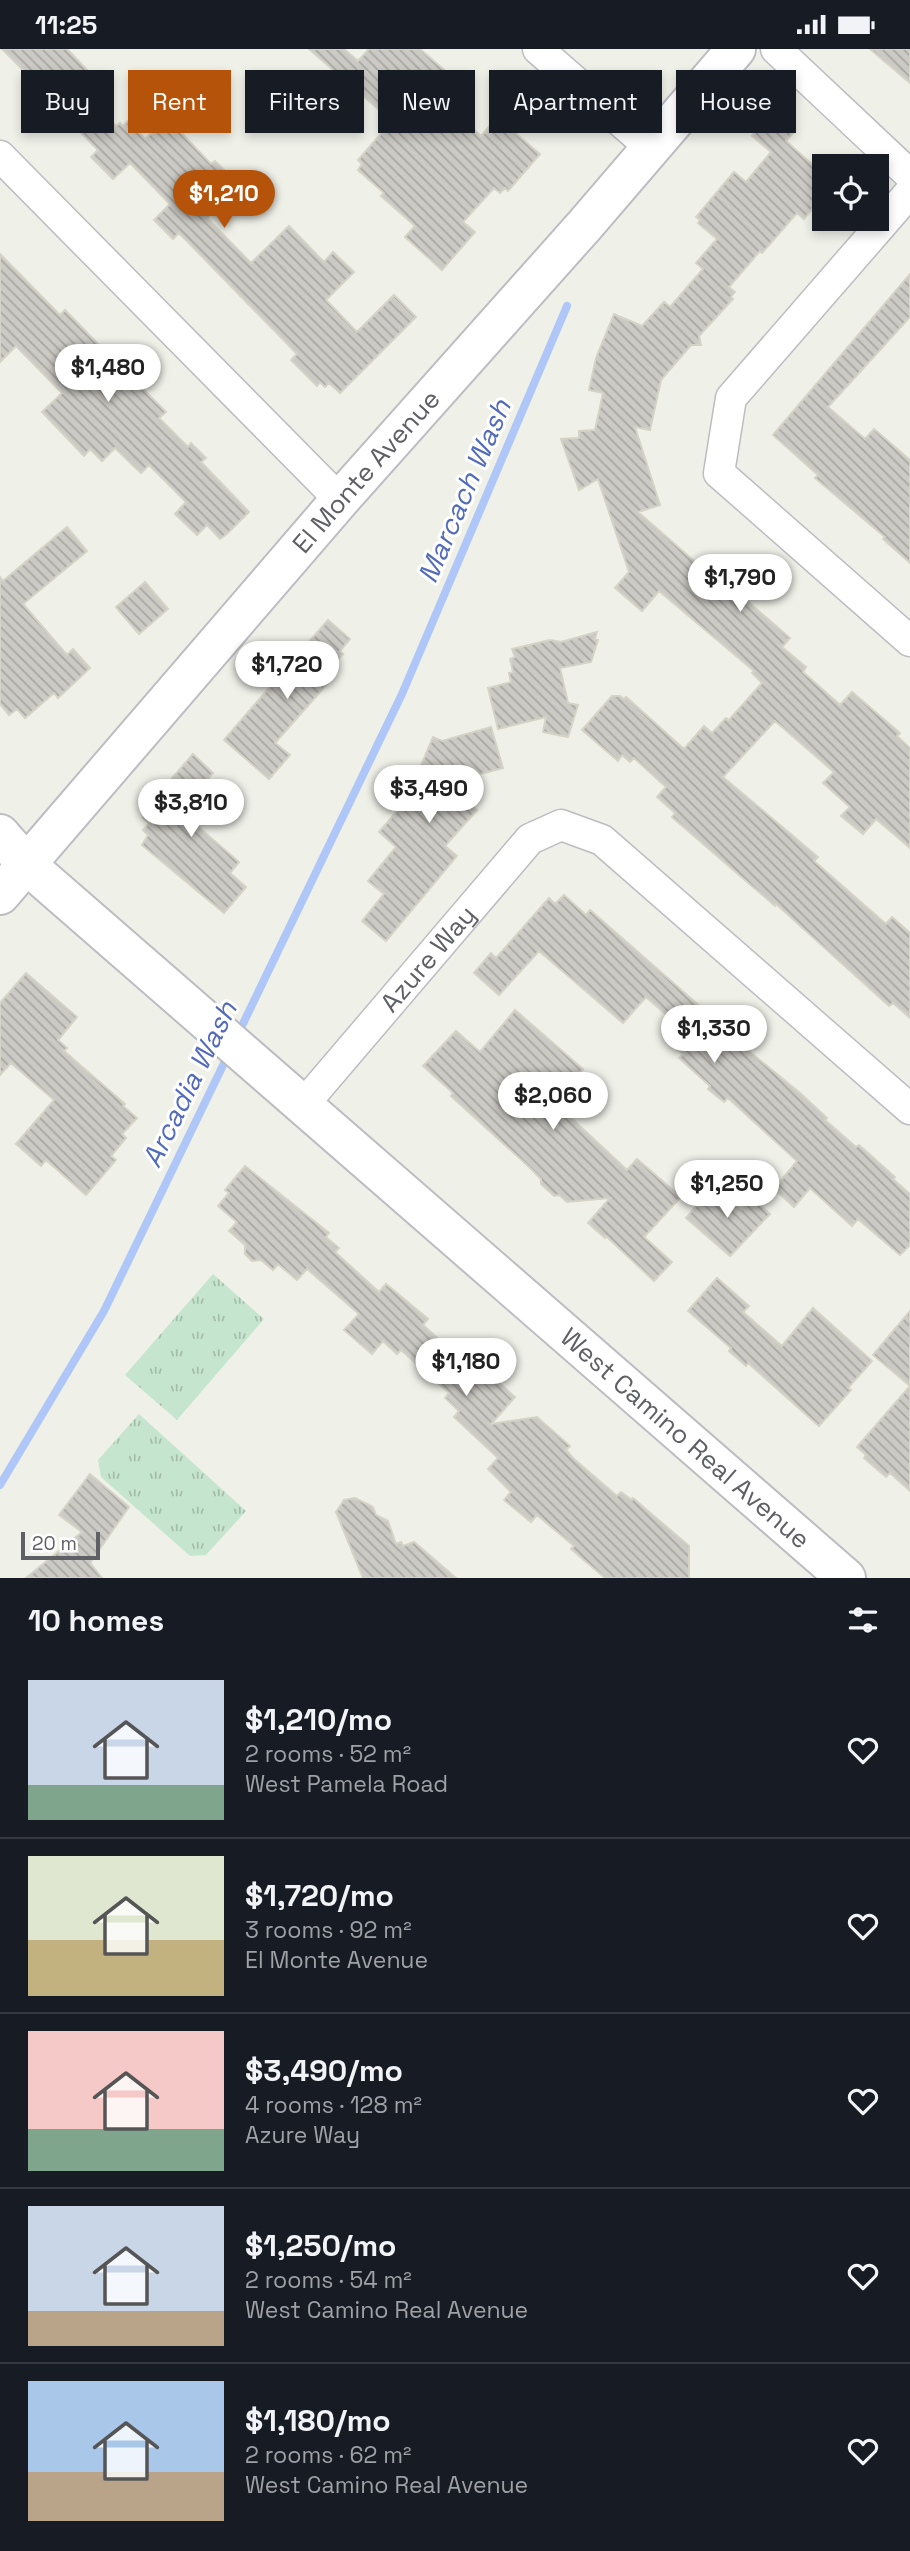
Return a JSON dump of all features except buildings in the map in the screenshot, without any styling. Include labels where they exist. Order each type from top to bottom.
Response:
[{"type":"street","points":[[538,49],[651,148]]},
{"type":"street","name":"El Monte Avenue","points":[[0,895],[340,500],[736,49]]},
{"type":"street","points":[[776,49],[910,175]]},
{"type":"street","points":[[0,156],[340,500]]},
{"type":"street","points":[[910,192],[731,398],[719,473],[910,641]]},
{"type":"street","name":"Azure Way","points":[[304,1104],[530,839],[561,825],[602,840],[910,1109]]},
{"type":"street","name":"West Camino Real Avenue","points":[[0,834],[27,865],[846,1578]]},
{"type":"green space","points":[[213,1274],[264,1319],[177,1420],[125,1375]]},
{"type":"green space","points":[[139,1414],[246,1511],[206,1555],[190,1556],[101,1477],[98,1460]]},
{"type":"waterway","name":"Marcach Wash","points":[[238,1034],[402,694],[567,306]]},
{"type":"waterway","name":"Arcadia Wash","points":[[0,1485],[104,1311],[228,1055]]}]
